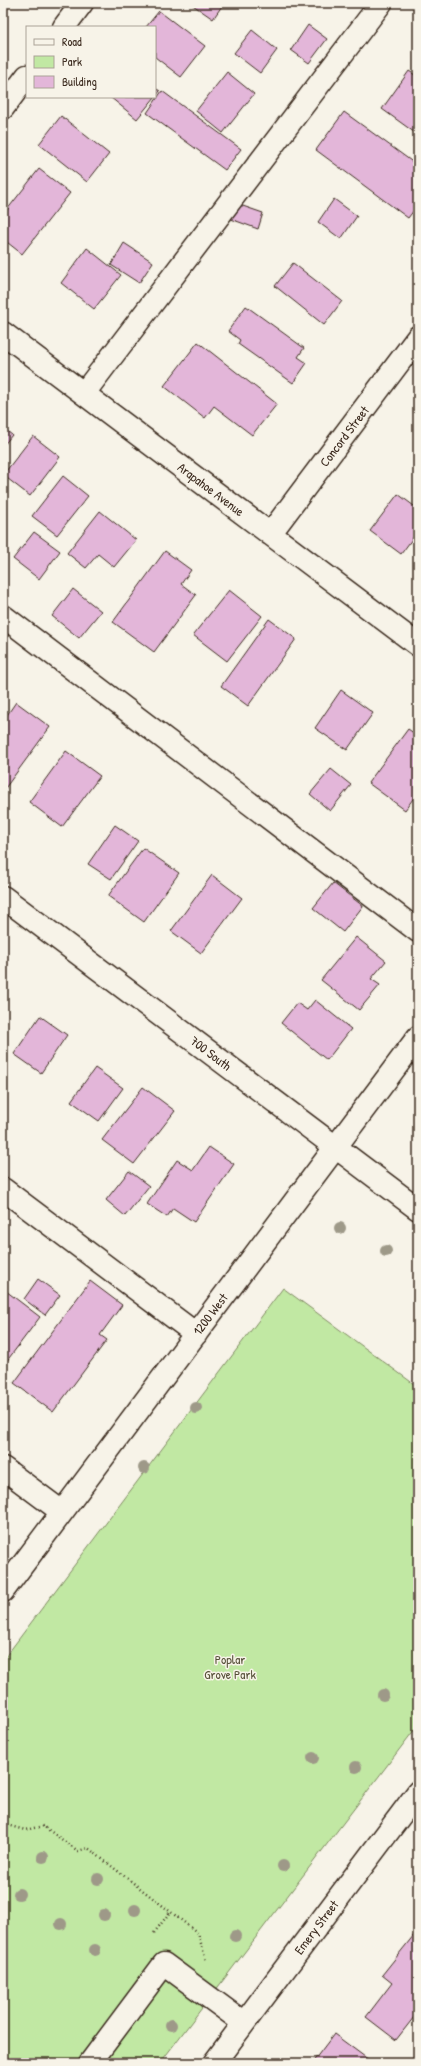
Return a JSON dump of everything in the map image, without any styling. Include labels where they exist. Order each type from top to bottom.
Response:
[{"type":"street","points":[[65,26],[82,3]]},
{"type":"street","points":[[84,394],[381,3]]},
{"type":"street","points":[[3,108],[26,77]]},
{"type":"street","name":"Arapahoe Avenue","points":[[3,332],[418,645]]},
{"type":"street","name":"Concord Street","points":[[270,534],[418,337]]},
{"type":"street","points":[[3,616],[418,931]]},
{"type":"street","name":"700 South","points":[[3,897],[418,1210]]},
{"type":"street","name":"1200 West","points":[[3,1591],[418,1037]]},
{"type":"street","points":[[3,1189],[196,1334]]},
{"type":"street","points":[[3,1468],[62,1512]]},
{"type":"street","name":"Emery Street","points":[[214,2063],[418,1792]]},
{"type":"street","points":[[90,2063],[164,1964],[244,2022]]},
{"type":"path","points":[[3,1824],[25,1830],[43,1826],[78,1852],[88,1848],[198,1933],[206,1962],[211,1965]]},
{"type":"path","points":[[154,1933],[170,1912]]},
{"type":"green space","name":"Poplar Grove Park","points":[[283,1288],[418,1387],[418,1725],[160,2063],[3,2063],[3,1660]]},
{"type":"building","points":[[190,3],[224,3],[213,19]]},
{"type":"building","points":[[159,11],[205,46],[181,77],[156,58],[156,26],[147,26]]},
{"type":"building","points":[[308,25],[327,39],[309,63],[291,50]]},
{"type":"building","points":[[252,30],[277,50],[260,73],[234,53]]},
{"type":"building","points":[[409,71],[418,77],[418,135],[382,109]]},
{"type":"building","points":[[227,72],[254,94],[223,133],[196,111]]},
{"type":"building","points":[[156,89],[160,91],[156,96]]},
{"type":"building","points":[[162,91],[241,149],[225,170],[147,113]]},
{"type":"building","points":[[111,98],[154,98],[137,119]]},
{"type":"building","points":[[344,112],[418,166],[418,205],[408,218],[316,150]]},
{"type":"building","points":[[61,116],[109,154],[87,182],[39,144]]},
{"type":"building","points":[[39,169],[70,193],[22,254],[3,239],[3,215]]},
{"type":"building","points":[[334,199],[357,216],[341,239],[318,222]]},
{"type":"building","points":[[237,204],[263,213],[258,229],[231,219]]},
{"type":"building","points":[[124,243],[153,262],[139,283],[111,265]]},
{"type":"building","points":[[87,248],[121,275],[94,309],[61,283]]},
{"type":"building","points":[[293,263],[342,301],[324,325],[275,286]]},
{"type":"building","points":[[246,306],[304,348],[298,357],[307,363],[293,383],[238,344],[240,340],[228,331]]},
{"type":"building","points":[[198,342],[277,404],[252,435],[214,406],[205,418],[164,386]]},
{"type":"building","points":[[3,428],[12,435],[3,446]]},
{"type":"building","points":[[33,436],[60,457],[30,496],[3,475]]},
{"type":"building","points":[[63,476],[88,496],[57,535],[32,516]]},
{"type":"building","points":[[398,494],[418,509],[418,531],[401,554],[370,531]]},
{"type":"building","points":[[100,511],[136,540],[114,567],[98,554],[86,568],[67,553]]},
{"type":"building","points":[[34,532],[60,551],[39,579],[13,559]]},
{"type":"building","points":[[165,551],[191,570],[181,584],[196,595],[154,652],[113,622]]},
{"type":"building","points":[[73,589],[101,611],[79,638],[52,616]]},
{"type":"building","points":[[229,590],[262,616],[227,661],[193,635]]},
{"type":"building","points":[[269,619],[296,639],[248,706],[221,686]]},
{"type":"building","points":[[341,690],[373,713],[347,750],[315,728]]},
{"type":"building","points":[[16,702],[50,727],[3,791],[3,721]]},
{"type":"building","points":[[408,729],[418,736],[418,792],[405,810],[368,783]]},
{"type":"building","points":[[66,751],[100,776],[62,827],[29,802]]},
{"type":"building","points":[[331,769],[351,785],[330,811],[310,794]]},
{"type":"building","points":[[115,825],[138,841],[111,879],[88,864]]},
{"type":"building","points":[[143,848],[179,873],[144,922],[108,896]]},
{"type":"building","points":[[212,875],[242,898],[201,953],[171,931]]},
{"type":"building","points":[[333,883],[363,906],[343,932],[313,908]]},
{"type":"building","points":[[356,937],[386,961],[371,979],[380,985],[359,1010],[321,980]]},
{"type":"building","points":[[315,1000],[351,1029],[327,1060],[281,1023],[297,1003],[307,1010]]},
{"type":"building","points":[[40,1016],[67,1035],[41,1073],[14,1054]]},
{"type":"building","points":[[95,1068],[123,1088],[99,1121],[71,1101]]},
{"type":"building","points":[[143,1087],[175,1111],[134,1164],[102,1140]]},
{"type":"building","points":[[209,1147],[234,1164],[194,1222],[173,1208],[167,1217],[147,1204],[177,1160],[193,1170]]},
{"type":"building","points":[[129,1171],[149,1186],[125,1216],[106,1200]]},
{"type":"building","points":[[38,1279],[60,1295],[45,1315],[24,1299]]},
{"type":"building","points":[[90,1281],[122,1305],[100,1335],[107,1340],[53,1412],[14,1383]]},
{"type":"building","points":[[6,1291],[40,1317],[3,1366],[3,1295]]},
{"type":"building","points":[[418,1332],[418,1342],[413,1338]]},
{"type":"building","points":[[418,1930],[418,2012],[396,2040],[366,2017],[392,1983],[382,1975]]},
{"type":"building","points":[[334,2034],[369,2060],[366,2063],[312,2063]]}]
